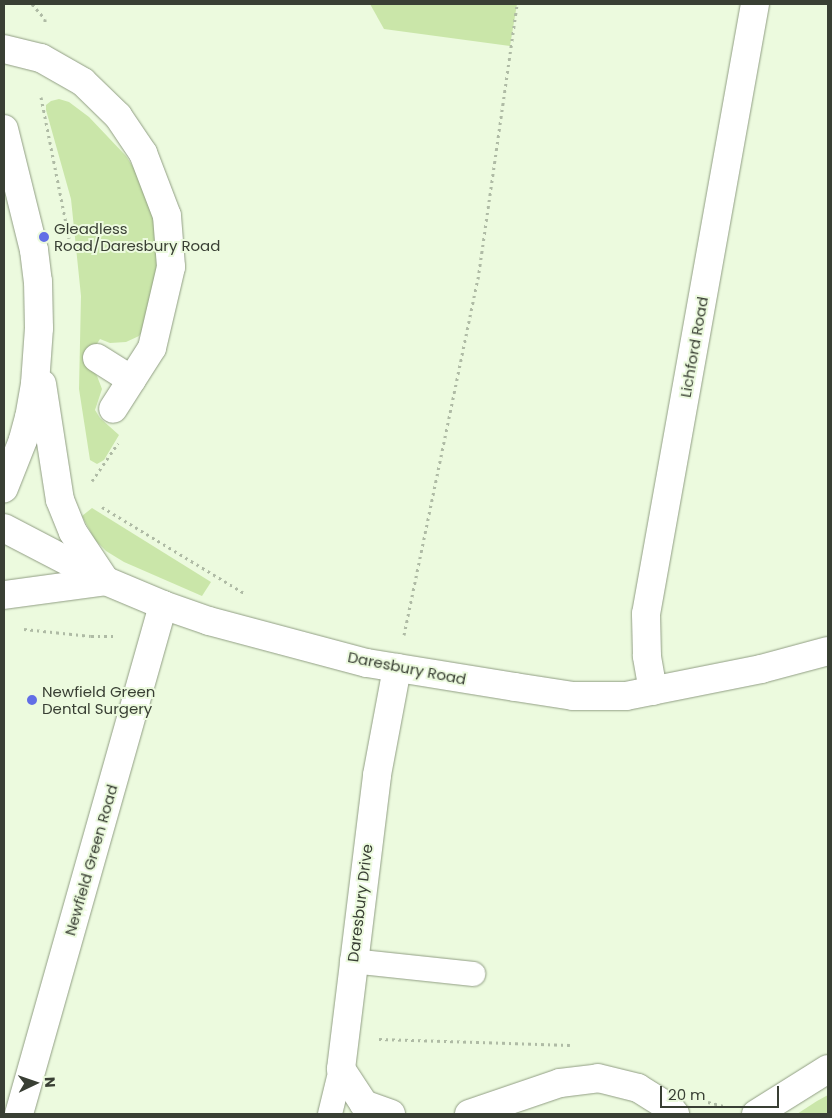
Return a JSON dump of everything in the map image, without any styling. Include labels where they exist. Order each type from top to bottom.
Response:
[{"type":"street","name":"Lichford Road","points":[[653,691],[647,656],[646,614],[755,4]]},
{"type":"street","points":[[4,49],[41,58],[84,82],[118,116],[143,153],[167,216],[171,267],[152,348],[113,409]]},
{"type":"street","points":[[4,129],[34,250],[39,301],[35,384],[23,440],[4,488]]},
{"type":"street","points":[[4,595],[106,581],[72,532],[60,500],[38,351]]},
{"type":"street","points":[[97,358],[132,380]]},
{"type":"street","name":"Daresbury Road","points":[[4,528],[106,581],[163,606],[208,620],[367,663],[573,696],[609,696],[653,691],[761,669],[828,651]]},
{"type":"street","name":"Newfield Green Road","points":[[19,1114],[163,606]]},
{"type":"street","name":"Daresbury Drive","points":[[341,1069],[352,961],[376,774],[397,668]]},
{"type":"street","points":[[756,1114],[828,1068]]},
{"type":"street","points":[[341,1069],[364,1104],[391,1114]]},
{"type":"street","points":[[469,1114],[560,1083],[598,1078],[638,1088],[670,1108],[675,1114]]},
{"type":"lane","points":[[352,961],[473,974]]},
{"type":"lane","points":[[330,1114],[341,1069]]},
{"type":"path","points":[[397,668],[478,279],[517,4]]},
{"type":"path","points":[[60,500],[82,495],[129,428],[113,409]]},
{"type":"path","points":[[14,628],[91,636],[118,636]]},
{"type":"green space","points":[[370,4],[517,4],[510,46],[384,29]]},
{"type":"green space","points":[[59,99],[69,102],[89,117],[126,156],[143,182],[153,204],[161,251],[149,322],[139,336],[126,342],[110,343],[100,339],[86,361],[97,376],[102,389],[95,410],[100,418],[119,435],[104,460],[97,464],[90,460],[79,389],[81,296],[71,199],[46,110],[46,105],[51,101]]},
{"type":"green space","points":[[92,508],[211,582],[202,596],[124,562],[106,551],[95,540],[82,516]]},
{"type":"green space","points":[[828,1095],[828,1114],[797,1114],[817,1101]]},
{"type":"place","name":"Gleadless Road/Daresbury Road","points":[[44,237]]},
{"type":"place","name":"Newfield Green Dental Surgery","points":[[32,700]]}]
